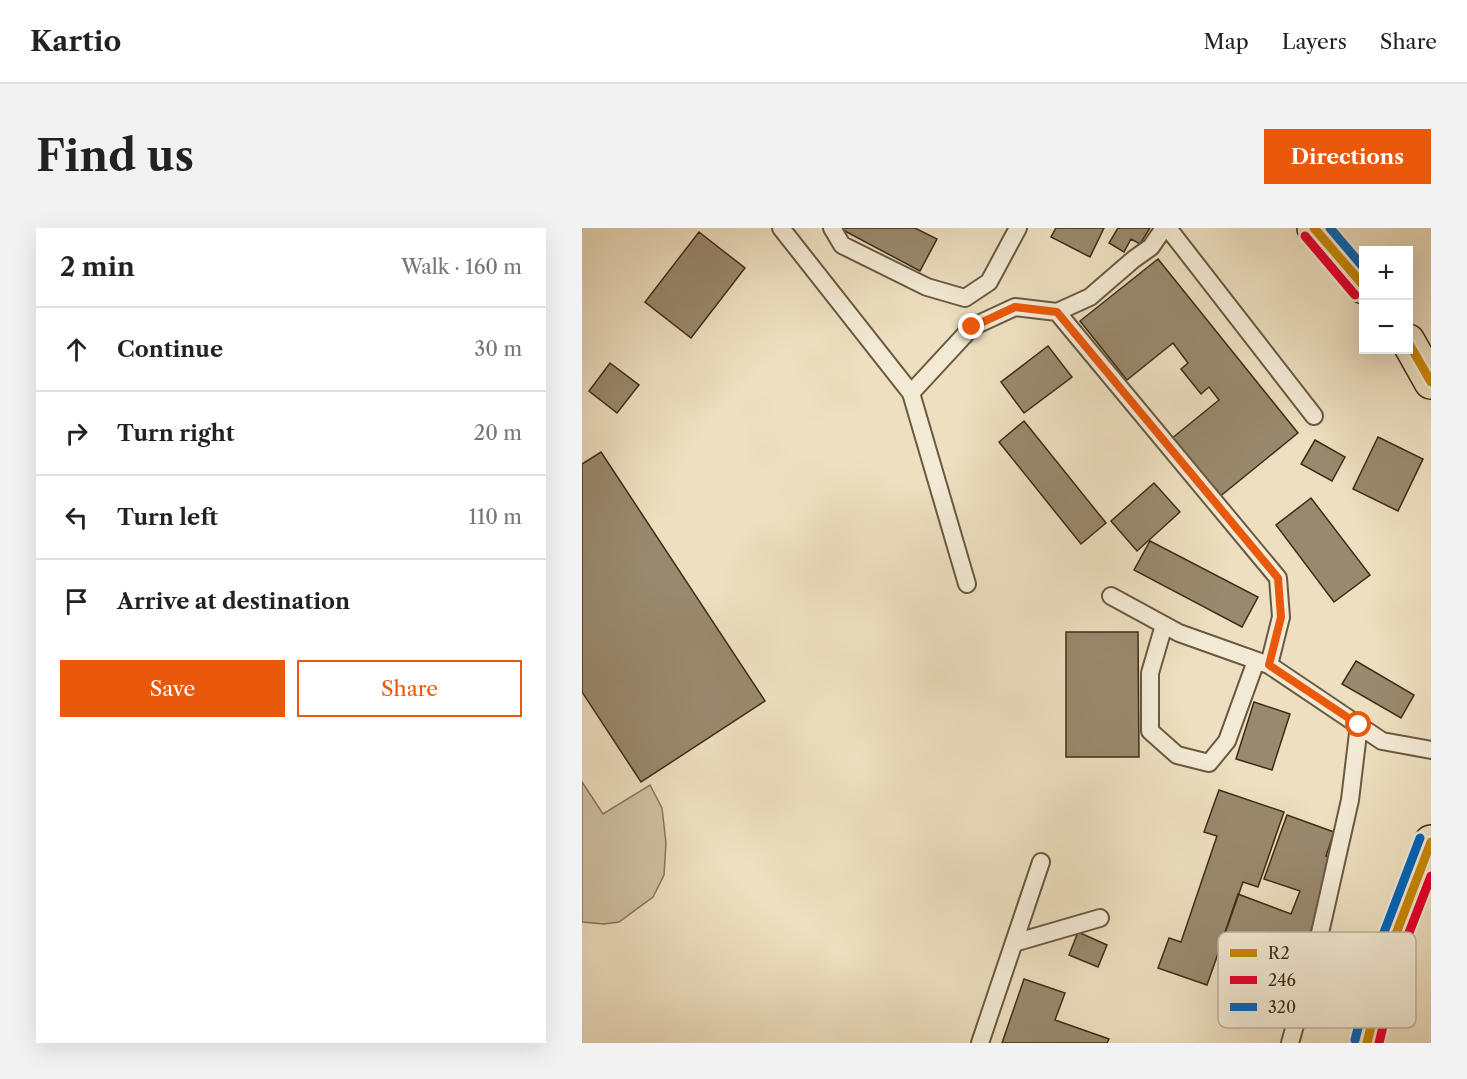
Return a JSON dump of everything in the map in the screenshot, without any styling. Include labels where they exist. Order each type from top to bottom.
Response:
[{"type":"main road","points":[[1314,228],[1359,281]]},
{"type":"main road","points":[[1413,350],[1431,382]]},
{"type":"main road","points":[[1397,932],[1431,842]]},
{"type":"main road","points":[[1367,1043],[1371,1028]]},
{"type":"lane","points":[[781,228],[910,393],[967,584]]},
{"type":"lane","points":[[832,228],[842,245],[927,287],[965,298],[989,282],[1018,228]]},
{"type":"lane","points":[[910,393],[972,327],[1015,307],[1057,312],[1090,297],[1151,247],[1166,228],[1314,417]]},
{"type":"lane","points":[[1057,312],[1278,578],[1281,617],[1263,663],[1227,741],[1209,762],[1177,755],[1150,731],[1150,673],[1164,625]]},
{"type":"lane","points":[[1111,596],[1179,633],[1263,663],[1382,741],[1431,750]]},
{"type":"lane","points":[[1319,932],[1350,800],[1359,725]]},
{"type":"lane","points":[[980,1043],[1041,862]]},
{"type":"lane","points":[[1014,943],[1100,918]]},
{"type":"lane","points":[[1290,1043],[1294,1028]]},
{"type":"shaded area","points":[[582,782],[603,814],[650,785],[662,808],[666,843],[664,875],[653,897],[619,922],[604,924],[582,922]]},
{"type":"building","points":[[842,228],[915,228],[937,239],[920,271]]},
{"type":"building","points":[[1056,228],[1104,228],[1090,257],[1051,237]]},
{"type":"building","points":[[1118,228],[1150,228],[1140,244],[1131,239],[1124,252],[1109,243]]},
{"type":"building","points":[[699,232],[745,268],[691,338],[645,302]]},
{"type":"building","points":[[1158,259],[1298,433],[1218,498],[1171,439],[1219,400],[1209,387],[1201,394],[1181,369],[1188,363],[1173,343],[1127,380],[1080,321]]},
{"type":"building","points":[[1048,346],[1072,377],[1024,413],[1001,382]]},
{"type":"building","points":[[610,363],[639,385],[617,413],[589,391]]},
{"type":"building","points":[[1024,421],[1106,523],[1081,544],[999,442]]},
{"type":"building","points":[[1378,437],[1423,459],[1398,511],[1353,489]]},
{"type":"building","points":[[1315,440],[1345,457],[1332,481],[1301,464]]},
{"type":"building","points":[[601,452],[765,701],[641,782],[582,692],[582,464]]},
{"type":"building","points":[[1154,483],[1180,512],[1137,551],[1111,521]]},
{"type":"building","points":[[1311,498],[1370,575],[1334,602],[1276,525]]},
{"type":"building","points":[[1150,541],[1258,597],[1242,627],[1134,570]]},
{"type":"building","points":[[1066,632],[1138,632],[1139,757],[1066,757]]},
{"type":"building","points":[[1356,661],[1414,695],[1401,718],[1342,684]]},
{"type":"building","points":[[1254,702],[1290,714],[1272,770],[1236,759]]},
{"type":"building","points":[[1219,790],[1284,812],[1258,887],[1243,882],[1226,932],[1218,932],[1218,954],[1207,985],[1158,968],[1169,938],[1181,942],[1217,836],[1204,832]]},
{"type":"building","points":[[1287,815],[1334,832],[1326,856],[1336,860],[1311,932],[1225,932],[1238,894],[1291,914],[1300,891],[1264,879]]},
{"type":"building","points":[[1078,932],[1107,945],[1098,967],[1069,955]]},
{"type":"building","points":[[1024,979],[1065,993],[1055,1020],[1109,1039],[1107,1043],[1002,1043]]},
{"type":"transit line","name":"R2","points":[[1314,228],[1359,280]]},
{"type":"transit line","name":"320","points":[[1330,228],[1359,262]]},
{"type":"transit line","name":"246","points":[[1305,236],[1355,295]]},
{"type":"transit line","name":"R2","points":[[1413,351],[1431,382]]},
{"type":"transit line","name":"320","points":[[1384,932],[1420,838]]},
{"type":"transit line","name":"R2","points":[[1397,932],[1431,842]]},
{"type":"transit line","name":"246","points":[[1409,932],[1431,876]]},
{"type":"transit line","name":"320","points":[[1355,1040],[1358,1028]]},
{"type":"transit line","name":"R2","points":[[1367,1043],[1371,1028]]},
{"type":"transit line","name":"246","points":[[1379,1043],[1383,1028]]},
{"type":"route","points":[[972,327],[1015,307],[1057,312],[1278,578],[1281,617],[1269,665],[1359,725]]}]
